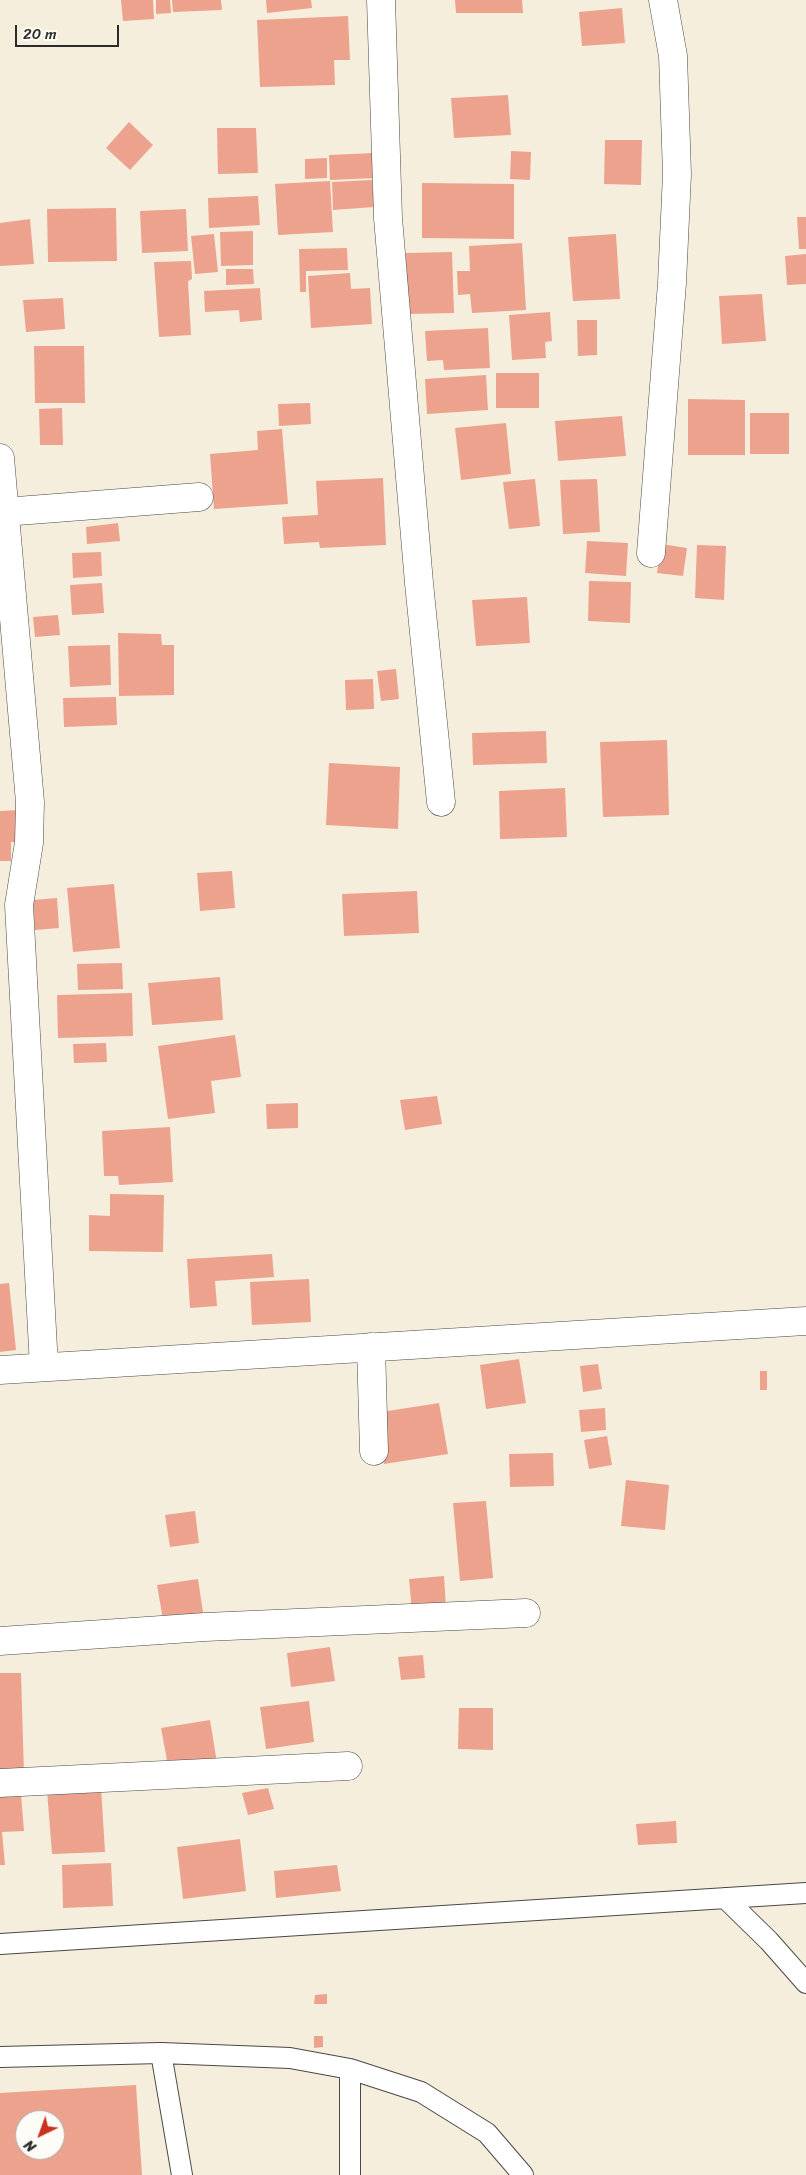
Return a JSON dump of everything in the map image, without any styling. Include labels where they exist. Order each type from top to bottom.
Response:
[{"type":"street","points":[[381,0],[388,218],[441,802]]},
{"type":"street","points":[[651,553],[672,283],[677,174],[673,56],[663,0]]},
{"type":"street","points":[[0,458],[30,802],[29,843],[19,905],[44,1367]]},
{"type":"street","points":[[4,512],[200,496]]},
{"type":"street","points":[[0,1370],[806,1321]]},
{"type":"street","points":[[371,1347],[374,1451]]},
{"type":"street","points":[[0,1641],[205,1627],[526,1613]]},
{"type":"street","points":[[0,1783],[348,1766]]},
{"type":"lane","points":[[0,1944],[806,1893]]},
{"type":"lane","points":[[725,1898],[769,1941],[806,1983]]},
{"type":"lane","points":[[161,2053],[182,2175]]},
{"type":"lane","points":[[0,2058],[161,2053],[290,2058],[350,2070],[421,2092],[487,2133],[523,2175]]},
{"type":"lane","points":[[350,2070],[350,2175]]},
{"type":"building","points":[[121,0],[153,0],[154,19],[123,21]]},
{"type":"building","points":[[156,0],[170,0],[171,13],[156,14]]},
{"type":"building","points":[[172,0],[221,0],[222,10],[173,12]]},
{"type":"building","points":[[266,0],[311,0],[312,8],[267,13]]},
{"type":"building","points":[[455,0],[522,0],[523,13],[456,13]]},
{"type":"building","points":[[622,8],[625,43],[582,46],[579,12]]},
{"type":"building","points":[[348,16],[350,60],[334,60],[335,85],[260,87],[257,20]]},
{"type":"building","points":[[508,95],[511,135],[454,138],[451,98]]},
{"type":"building","points":[[129,122],[153,145],[130,170],[106,148]]},
{"type":"building","points":[[217,128],[256,128],[258,173],[218,174]]},
{"type":"building","points":[[605,140],[642,140],[641,185],[604,184]]},
{"type":"building","points":[[511,151],[531,152],[530,180],[510,179]]},
{"type":"building","points":[[374,153],[375,178],[330,180],[329,155]]},
{"type":"building","points":[[327,158],[327,178],[305,179],[305,159]]},
{"type":"building","points":[[372,180],[374,207],[333,210],[332,182]]},
{"type":"building","points":[[330,181],[333,232],[278,235],[275,184]]},
{"type":"building","points":[[422,183],[514,184],[514,239],[422,238]]},
{"type":"building","points":[[258,196],[260,225],[209,228],[208,198]]},
{"type":"building","points":[[116,208],[117,261],[48,262],[47,209]]},
{"type":"building","points":[[186,209],[188,251],[142,253],[140,211]]},
{"type":"building","points":[[797,217],[806,217],[806,249],[799,249]]},
{"type":"building","points":[[30,219],[34,264],[0,266],[0,223]]},
{"type":"building","points":[[253,231],[253,265],[221,266],[220,232]]},
{"type":"building","points":[[214,234],[218,272],[195,274],[191,236]]},
{"type":"building","points":[[616,234],[620,299],[573,301],[568,237]]},
{"type":"building","points":[[522,243],[526,310],[472,313],[470,294],[458,295],[457,271],[470,271],[469,246]]},
{"type":"building","points":[[347,248],[348,270],[306,271],[306,292],[300,292],[299,249]]},
{"type":"building","points":[[452,252],[454,313],[407,314],[406,253]]},
{"type":"building","points":[[806,254],[806,284],[787,285],[785,256]]},
{"type":"building","points":[[191,261],[192,279],[188,281],[191,335],[159,337],[154,262]]},
{"type":"building","points":[[226,269],[253,269],[254,284],[226,285]]},
{"type":"building","points":[[350,273],[351,289],[370,288],[372,324],[311,328],[308,276]]},
{"type":"building","points":[[260,288],[262,320],[240,322],[239,310],[205,312],[204,291]]},
{"type":"building","points":[[762,294],[766,341],[722,344],[719,296]]},
{"type":"building","points":[[63,298],[65,329],[26,332],[23,300]]},
{"type":"building","points":[[550,312],[552,341],[545,342],[546,358],[512,360],[509,315]]},
{"type":"building","points":[[577,320],[597,320],[597,355],[578,356]]},
{"type":"building","points":[[488,328],[490,368],[444,370],[443,360],[427,361],[425,331]]},
{"type":"building","points":[[34,346],[84,346],[85,403],[35,403]]},
{"type":"building","points":[[496,373],[539,373],[539,408],[496,408]]},
{"type":"building","points":[[486,375],[488,410],[427,414],[425,379]]},
{"type":"building","points":[[688,399],[745,400],[745,455],[688,455]]},
{"type":"building","points":[[310,403],[311,424],[279,426],[278,404]]},
{"type":"building","points":[[62,408],[63,445],[40,445],[39,409]]},
{"type":"building","points":[[750,413],[789,413],[789,454],[750,454]]},
{"type":"building","points":[[622,416],[626,456],[558,461],[555,421]]},
{"type":"building","points":[[506,423],[511,474],[461,480],[455,428]]},
{"type":"building","points":[[282,429],[288,504],[214,509],[210,454],[258,450],[257,431]]},
{"type":"building","points":[[383,478],[386,545],[320,548],[319,542],[284,544],[282,517],[318,515],[316,481]]},
{"type":"building","points":[[535,479],[540,526],[509,529],[503,482]]},
{"type":"building","points":[[597,479],[600,532],[563,534],[560,480]]},
{"type":"building","points":[[118,523],[120,541],[87,544],[86,527]]},
{"type":"building","points":[[587,541],[628,543],[626,576],[585,573]]},
{"type":"building","points":[[661,544],[687,548],[683,576],[657,573]]},
{"type":"building","points":[[697,545],[726,546],[724,600],[695,598]]},
{"type":"building","points":[[101,552],[102,576],[73,578],[72,553]]},
{"type":"building","points":[[589,581],[631,582],[630,623],[588,621]]},
{"type":"building","points":[[102,583],[104,613],[72,615],[70,585]]},
{"type":"building","points":[[527,597],[530,643],[476,646],[472,600]]},
{"type":"building","points":[[58,615],[60,635],[35,637],[33,617]]},
{"type":"building","points":[[118,633],[161,634],[162,645],[174,645],[174,695],[119,696]]},
{"type":"building","points":[[110,645],[111,685],[70,687],[68,646]]},
{"type":"building","points":[[396,669],[399,699],[381,701],[377,671]]},
{"type":"building","points":[[373,679],[374,709],[346,710],[345,680]]},
{"type":"building","points":[[116,697],[117,725],[64,727],[63,698]]},
{"type":"building","points":[[546,731],[547,763],[473,765],[472,733]]},
{"type":"building","points":[[667,740],[669,815],[603,817],[600,742]]},
{"type":"building","points":[[329,763],[400,767],[398,829],[326,825]]},
{"type":"building","points":[[565,788],[567,837],[500,839],[499,791]]},
{"type":"building","points":[[20,810],[21,842],[11,842],[11,861],[0,861],[0,811]]},
{"type":"building","points":[[232,871],[235,908],[200,911],[197,873]]},
{"type":"building","points":[[114,884],[120,948],[73,952],[67,888]]},
{"type":"building","points":[[417,891],[419,933],[344,936],[342,894]]},
{"type":"building","points":[[57,898],[59,928],[35,930],[33,900]]},
{"type":"building","points":[[122,963],[123,989],[78,990],[77,964]]},
{"type":"building","points":[[220,977],[223,1020],[152,1025],[148,983]]},
{"type":"building","points":[[132,993],[133,1036],[58,1038],[57,995]]},
{"type":"building","points":[[235,1035],[241,1077],[211,1081],[215,1113],[168,1119],[158,1046]]},
{"type":"building","points":[[106,1043],[107,1062],[74,1063],[73,1044]]},
{"type":"building","points":[[437,1096],[442,1124],[405,1130],[400,1100]]},
{"type":"building","points":[[298,1103],[298,1128],[267,1129],[266,1104]]},
{"type":"building","points":[[170,1127],[173,1182],[119,1185],[118,1176],[104,1176],[102,1131]]},
{"type":"building","points":[[110,1194],[164,1195],[163,1252],[89,1251],[89,1215],[110,1216]]},
{"type":"building","points":[[272,1254],[274,1277],[215,1281],[217,1306],[190,1308],[187,1259]]},
{"type":"building","points":[[309,1279],[311,1322],[252,1325],[250,1282]]},
{"type":"building","points":[[9,1283],[16,1350],[0,1352],[0,1284]]},
{"type":"building","points":[[519,1359],[526,1403],[486,1409],[480,1365]]},
{"type":"building","points":[[598,1364],[602,1389],[583,1392],[580,1366]]},
{"type":"building","points":[[760,1371],[767,1371],[767,1390],[760,1390]]},
{"type":"building","points":[[439,1403],[448,1454],[384,1464],[375,1413]]},
{"type":"building","points":[[605,1408],[606,1430],[581,1432],[579,1410]]},
{"type":"building","points":[[607,1436],[612,1465],[589,1469],[584,1440]]},
{"type":"building","points":[[553,1453],[554,1486],[510,1487],[509,1454]]},
{"type":"building","points":[[626,1480],[669,1485],[665,1530],[621,1526]]},
{"type":"building","points":[[486,1501],[493,1578],[460,1581],[453,1503]]},
{"type":"building","points":[[195,1511],[199,1543],[170,1547],[165,1515]]},
{"type":"building","points":[[444,1576],[446,1608],[412,1611],[409,1579]]},
{"type":"building","points":[[198,1579],[204,1619],[164,1625],[157,1585]]},
{"type":"building","points":[[330,1647],[335,1681],[291,1687],[287,1653]]},
{"type":"building","points":[[423,1655],[425,1678],[401,1680],[398,1657]]},
{"type":"building","points":[[0,1673],[21,1673],[24,1775],[0,1776]]},
{"type":"building","points":[[309,1701],[314,1742],[266,1749],[260,1707]]},
{"type":"building","points":[[459,1708],[493,1708],[493,1750],[458,1749]]},
{"type":"building","points":[[210,1720],[217,1763],[169,1771],[161,1728]]},
{"type":"building","points":[[101,1787],[105,1852],[52,1854],[47,1790]]},
{"type":"building","points":[[268,1788],[274,1809],[248,1815],[242,1793]]},
{"type":"building","points":[[21,1795],[24,1831],[2,1832],[5,1865],[0,1865],[0,1796]]},
{"type":"building","points":[[676,1821],[677,1843],[638,1845],[636,1824]]},
{"type":"building","points":[[240,1839],[246,1891],[183,1899],[177,1847]]},
{"type":"building","points":[[111,1863],[113,1906],[63,1908],[62,1865]]},
{"type":"building","points":[[337,1865],[341,1891],[276,1898],[274,1871]]},
{"type":"building","points":[[327,1994],[327,2004],[314,2004],[315,1995]]},
{"type":"building","points":[[314,2036],[323,2036],[323,2047],[314,2048]]},
{"type":"building","points":[[136,2085],[142,2175],[0,2175],[0,2093]]}]
